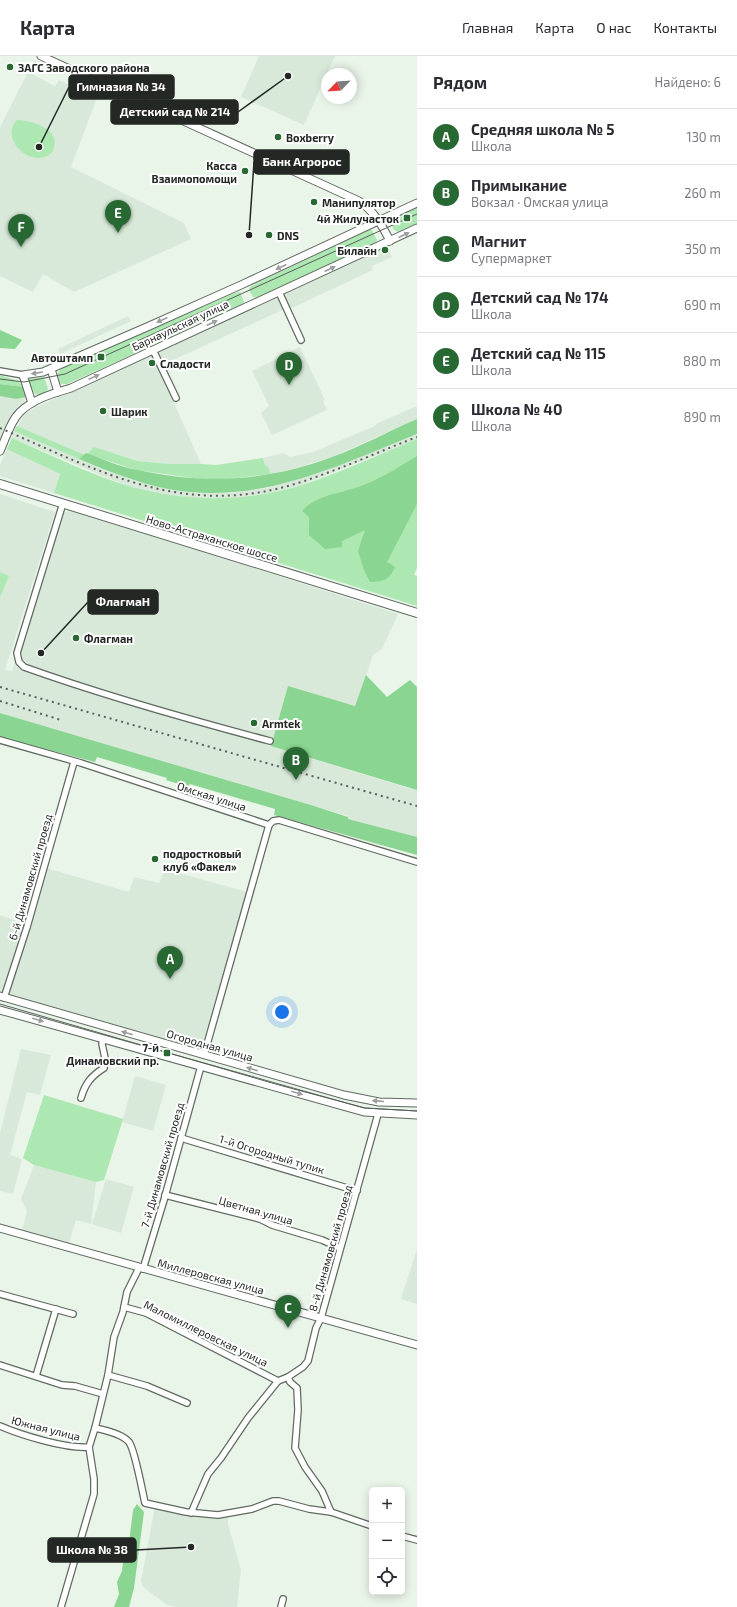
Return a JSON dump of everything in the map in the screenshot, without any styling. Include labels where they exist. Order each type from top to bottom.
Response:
[{"type":"main road","name":"Ново-Астраханское шоссе","points":[[0,484],[417,613]]},
{"type":"street","points":[[40,56],[354,199],[363,204],[379,220],[390,241]]},
{"type":"street","name":"Барнаульская улица","points":[[0,371],[22,375],[43,372],[51,369],[241,285],[417,203]]},
{"type":"street","name":"Барнаульская улица","points":[[0,451],[13,422],[20,412],[32,403],[71,388],[417,228]]},
{"type":"street","points":[[279,292],[301,340]]},
{"type":"street","points":[[153,350],[176,398]]},
{"type":"street","points":[[51,369],[58,392]]},
{"type":"street","points":[[22,375],[32,403]]},
{"type":"street","points":[[63,503],[17,653],[19,662],[24,667],[75,685],[154,709],[270,741]]},
{"type":"street","name":"Омская улица","points":[[0,740],[74,762],[269,825],[273,821],[279,820],[417,862]]},
{"type":"street","name":"6-й Динамовский проезд","points":[[2,997],[27,927],[74,762]]},
{"type":"street","points":[[204,1055],[269,825]]},
{"type":"street","name":"Огородная улица","points":[[2,997],[367,1100],[379,1102],[417,1103]]},
{"type":"street","name":"Огородная улица","points":[[0,1011],[364,1112],[378,1114],[417,1115]]},
{"type":"street","points":[[80,1098],[85,1084],[96,1072],[104,1068],[105,1058],[102,1044],[103,1039]]},
{"type":"street","name":"7-й Динамовский проезд","points":[[88,1447],[95,1428],[108,1375],[114,1337],[128,1292],[141,1269],[165,1195],[201,1066]]},
{"type":"street","name":"8-й Динамовский проезд","points":[[191,1513],[208,1474],[221,1458],[248,1418],[278,1381],[288,1377],[303,1367],[308,1361],[316,1328],[321,1318],[378,1114]]},
{"type":"street","name":"1-й Огородный тупик","points":[[181,1138],[357,1191]]},
{"type":"street","name":"Цветная улица","points":[[165,1195],[260,1219],[272,1225],[322,1240],[340,1248]]},
{"type":"street","name":"Миллеровская улица","points":[[0,1228],[141,1269],[417,1345]]},
{"type":"street","points":[[0,1294],[73,1314]]},
{"type":"street","name":"Маломиллеровская улица","points":[[124,1307],[146,1313],[278,1381]]},
{"type":"street","points":[[36,1376],[56,1310]]},
{"type":"street","points":[[0,1365],[62,1385],[75,1386],[103,1394]]},
{"type":"street","points":[[108,1375],[147,1386],[187,1403]]},
{"type":"street","points":[[288,1377],[290,1382],[297,1388],[298,1410],[295,1448],[305,1467],[322,1491],[331,1512]]},
{"type":"street","name":"Южная улица","points":[[0,1426],[19,1434],[46,1441],[78,1448],[88,1447]]},
{"type":"street","points":[[95,1428],[124,1438],[129,1443],[134,1451],[145,1502],[191,1513],[212,1515],[228,1514],[252,1509],[273,1501],[331,1512],[369,1525]]},
{"type":"street","points":[[61,1607],[94,1494],[94,1479],[88,1447]]},
{"type":"street","points":[[405,1537],[417,1540]]},
{"type":"street","points":[[281,1607],[283,1599]]},
{"type":"shaded area","points":[[259,56],[335,56],[330,68],[321,68],[321,87],[304,125],[241,97]]},
{"type":"shaded area","points":[[28,72],[55,86],[59,80],[97,98],[71,167],[184,223],[191,239],[74,292],[43,274],[33,292],[0,276],[0,127]]},
{"type":"shaded area","name":"Шарик","points":[[387,247],[392,257],[372,266],[373,270],[290,309],[289,307],[158,367],[201,464],[170,464],[137,461],[94,447],[92,451],[85,455],[17,426],[24,415],[34,408]]},
{"type":"shaded area","points":[[128,316],[131,321],[60,354],[58,349]]},
{"type":"shaded area","points":[[300,347],[325,400],[323,401],[327,410],[272,435],[261,413],[269,406],[252,371]]},
{"type":"shaded area","points":[[0,396],[16,398],[26,397],[23,404],[14,412],[0,442]]},
{"type":"shaded area","points":[[417,406],[417,419],[332,457],[293,469],[270,474],[269,468],[265,465],[263,458],[284,453],[290,457],[313,452],[375,426],[378,423]]},
{"type":"shaded area","points":[[14,431],[133,480],[168,489],[198,493],[232,493],[267,488],[327,470],[417,434],[417,439],[299,486],[269,493],[233,498],[198,499],[167,495],[131,487],[12,438]]},
{"type":"shaded area","points":[[7,449],[60,474],[54,493],[0,476],[0,465]]},
{"type":"shaded area","points":[[0,494],[55,512],[5,670],[12,671],[62,515],[69,510],[398,614],[382,649],[373,655],[356,706],[288,687],[271,746],[417,790],[417,837],[348,819],[348,816],[0,713]]},
{"type":"shaded area","points":[[46,868],[129,892],[134,877],[159,883],[165,869],[247,892],[202,1047],[196,1049],[11,996],[9,994]]},
{"type":"shaded area","points":[[0,915],[26,924],[3,989],[0,992]]},
{"type":"shaded area","points":[[21,1049],[51,1055],[40,1095],[27,1092],[10,1155],[22,1159],[13,1194],[0,1191],[0,1133]]},
{"type":"shaded area","points":[[135,1076],[166,1085],[153,1131],[122,1122]]},
{"type":"shaded area","points":[[34,1165],[96,1182],[91,1224],[76,1220],[69,1244],[22,1230],[27,1211],[21,1199]]},
{"type":"shaded area","points":[[106,1179],[134,1187],[121,1233],[92,1224]]},
{"type":"shaded area","points":[[417,1249],[417,1304],[401,1299]]},
{"type":"shaded area","points":[[155,1507],[213,1519],[228,1517],[228,1524],[241,1570],[237,1607],[175,1607],[167,1605],[143,1587],[141,1581]]},
{"type":"green space","points":[[17,120],[23,120],[36,124],[43,127],[53,135],[55,141],[54,149],[51,154],[39,158],[31,157],[18,148],[12,134],[13,127]]},
{"type":"green space","points":[[417,208],[417,224],[399,232],[394,230],[391,224],[393,219]]},
{"type":"green space","points":[[371,229],[377,240],[375,243],[257,298],[253,297],[249,290],[251,286]]},
{"type":"green space","points":[[240,292],[244,302],[242,305],[67,384],[61,384],[58,381],[57,374],[62,368]]},
{"type":"green space","points":[[0,330],[22,340],[15,349],[0,348]]},
{"type":"green space","points":[[0,375],[18,381],[24,387],[0,384]]},
{"type":"green space","points":[[44,377],[48,389],[47,391],[39,395],[35,394],[27,379]]},
{"type":"green space","points":[[0,384],[24,387],[26,397],[16,399],[0,396]]},
{"type":"green space","points":[[417,419],[417,434],[327,470],[265,488],[234,492],[201,493],[168,489],[134,480],[79,459],[86,453],[131,469],[187,478],[212,479],[260,476],[308,465],[332,457]]},
{"type":"green space","points":[[17,426],[85,455],[79,459],[14,431]]},
{"type":"green space","points":[[12,438],[86,471],[132,487],[174,495],[216,498],[257,495],[299,486],[344,470],[417,439],[417,568],[414,575],[417,576],[417,606],[54,493],[60,474],[7,449]]},
{"type":"green space","points":[[94,447],[137,461],[170,464],[216,465],[263,458],[265,465],[269,468],[270,474],[229,479],[200,479],[136,470],[87,454]]},
{"type":"green space","points":[[417,456],[417,504],[387,562],[395,567],[388,578],[370,582],[364,570],[358,551],[365,530],[342,541],[342,547],[325,549],[309,535],[309,517],[302,511],[308,505],[323,497],[373,481]]},
{"type":"green space","points":[[0,572],[9,576],[0,597]]},
{"type":"green space","points":[[366,675],[387,697],[410,680],[417,687],[417,790],[271,746],[288,686],[355,706]]},
{"type":"green space","points":[[0,713],[311,805],[348,817],[348,819],[417,837],[417,855],[274,815],[275,809],[190,784],[188,787],[166,780],[167,778],[97,757],[95,762],[0,737]]},
{"type":"green space","points":[[44,1095],[123,1119],[104,1180],[96,1182],[34,1165],[23,1158]]},
{"type":"green space","points":[[137,1504],[144,1512],[134,1588],[129,1607],[114,1607],[119,1594],[117,1582],[122,1571],[124,1554],[128,1551],[133,1510]]},
{"type":"tram line","points":[[0,379],[24,382],[65,374],[417,214]]},
{"type":"tram line","points":[[0,1004],[279,1085],[365,1108],[417,1111]]},
{"type":"railway","points":[[0,428],[73,460],[144,486],[181,493],[218,496],[257,493],[298,483],[343,467],[417,437]]},
{"type":"railway","points":[[0,687],[417,806]]},
{"type":"railway","points":[[0,701],[61,720]]},
{"type":"place","name":"ЗАГС Заводского района","points":[[10,67]]},
{"type":"place","name":"Детский сад № 214","points":[[288,76]]},
{"type":"place","name":"Boxberry","points":[[278,137]]},
{"type":"place","name":"Гимназия № 34","points":[[39,147]]},
{"type":"place","name":"Касса Взаимопомощи","points":[[245,171]]},
{"type":"place","name":"Манипулятор","points":[[314,202]]},
{"type":"place","name":"4й Жилучасток","points":[[407,218]]},
{"type":"place","name":"Детский сад № 115","points":[[118,233]]},
{"type":"place","name":"Банк Агророс","points":[[249,235]]},
{"type":"place","name":"DNS","points":[[269,235]]},
{"type":"place","name":"Школа № 40","points":[[21,247]]},
{"type":"place","name":"Билайн","points":[[385,250]]},
{"type":"place","name":"Автоштамп","points":[[101,357]]},
{"type":"place","name":"Сладости","points":[[152,363]]},
{"type":"place","name":"Детский сад № 174","points":[[289,385]]},
{"type":"place","name":"Шарик","points":[[103,411]]},
{"type":"place","name":"Флагман","points":[[76,638]]},
{"type":"place","name":"ФлагмаН","points":[[41,653]]},
{"type":"place","name":"Armtek","points":[[254,723]]},
{"type":"place","name":"Примыкание","points":[[296,780]]},
{"type":"place","name":"подростковый клуб «Факел»","points":[[155,859]]},
{"type":"place","name":"Средняя школа № 5","points":[[170,979]]},
{"type":"place","name":"7-й Динамовский пр.","points":[[167,1053]]},
{"type":"place","name":"Магнит","points":[[288,1328]]},
{"type":"place","name":"Школа № 38","points":[[191,1547]]}]
